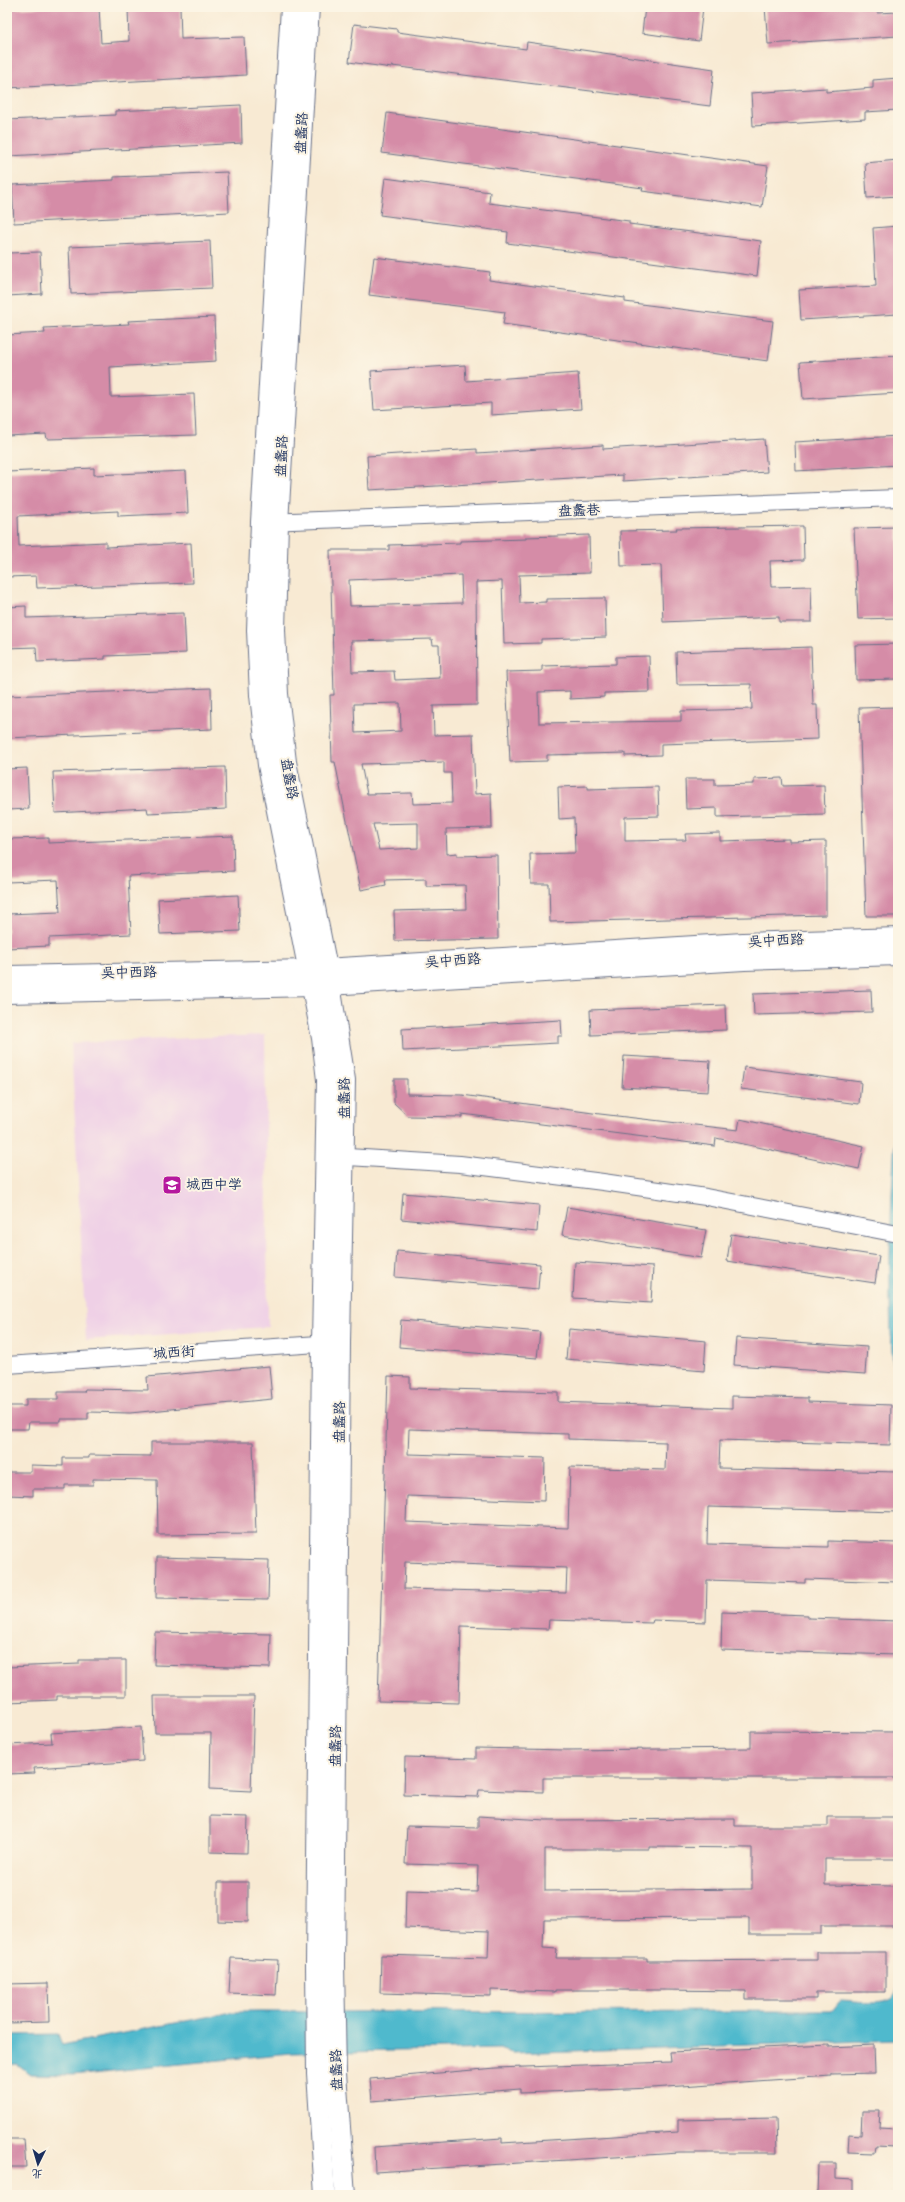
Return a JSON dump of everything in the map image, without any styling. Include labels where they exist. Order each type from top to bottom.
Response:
[{"type":"main road","name":"盘蠡路","points":[[270,522],[290,7]]},
{"type":"main road","name":"盘蠡路","points":[[309,7],[270,522],[257,603],[260,695],[268,765],[319,978],[336,1156],[331,1343],[325,1965],[325,2195]]},
{"type":"main road","name":"吴中西路","points":[[7,976],[319,978],[735,943],[898,938]]},
{"type":"main road","name":"吴中西路","points":[[7,993],[319,978],[898,955]]},
{"type":"main road","name":"盘蠡路","points":[[326,2073],[345,2195]]},
{"type":"street","name":"盘蠡巷","points":[[270,522],[898,498]]},
{"type":"street","points":[[336,1156],[460,1164],[603,1182],[706,1197],[898,1234]]},
{"type":"street","name":"城西街","points":[[7,1365],[331,1343]]},
{"type":"shaded area","name":"城西中学","points":[[265,1035],[268,1327],[86,1340],[71,1043]]},
{"type":"water","points":[[898,1087],[898,1409],[893,1369],[891,1329],[890,1248]]},
{"type":"water","points":[[898,1984],[898,2040],[512,2053],[500,2049],[290,2053],[73,2075],[31,2074],[17,2064],[7,2065],[7,2035],[58,2034],[62,2045],[232,2012],[832,2011],[840,2001],[874,2003],[887,2001],[895,1995]]},
{"type":"building","points":[[99,7],[101,43],[129,41],[128,7],[180,7],[181,39],[244,37],[246,75],[7,88],[7,9]]},
{"type":"building","points":[[645,7],[703,7],[699,41],[642,33]]},
{"type":"building","points":[[765,7],[876,7],[877,13],[898,12],[898,36],[768,44]]},
{"type":"building","points":[[354,24],[397,29],[397,32],[526,49],[527,42],[714,69],[710,106],[392,66],[392,68],[349,62]]},
{"type":"building","points":[[898,78],[898,110],[865,112],[865,119],[753,126],[751,93],[826,88],[826,92],[873,88],[873,80]]},
{"type":"building","points":[[241,105],[242,143],[9,156],[7,120],[115,115],[115,111]]},
{"type":"building","points":[[387,113],[768,166],[762,207],[642,191],[643,188],[382,153]]},
{"type":"building","points":[[898,160],[898,196],[867,198],[865,163]]},
{"type":"building","points":[[227,172],[229,212],[14,223],[12,185],[114,180],[114,177]]},
{"type":"building","points":[[385,178],[490,192],[489,203],[629,221],[629,224],[761,241],[757,276],[507,243],[508,232],[380,215]]},
{"type":"building","points":[[898,226],[898,314],[801,320],[799,290],[876,286],[873,228]]},
{"type":"building","points":[[210,241],[212,288],[71,294],[69,247]]},
{"type":"building","points":[[40,252],[42,294],[7,296],[7,253]]},
{"type":"building","points":[[374,257],[490,272],[489,280],[625,298],[625,302],[773,321],[768,361],[503,324],[505,312],[369,295]]},
{"type":"building","points":[[214,317],[216,361],[110,367],[111,397],[194,394],[196,435],[47,439],[46,434],[7,436],[7,335],[45,333],[44,328],[129,324],[128,321]]},
{"type":"building","points":[[898,356],[898,393],[803,399],[800,362]]},
{"type":"building","points":[[465,365],[466,381],[578,373],[581,409],[491,415],[491,403],[374,410],[371,371]]},
{"type":"building","points":[[898,436],[898,465],[796,471],[795,442]]},
{"type":"building","points":[[764,439],[767,472],[623,481],[623,475],[369,490],[367,456],[477,449],[477,453],[603,445],[603,449]]},
{"type":"building","points":[[94,468],[94,475],[186,471],[188,513],[118,516],[118,511],[18,516],[19,546],[106,542],[106,547],[191,543],[193,583],[37,588],[36,576],[7,577],[7,472]]},
{"type":"building","points":[[803,526],[804,560],[770,561],[771,587],[811,586],[812,622],[779,622],[779,617],[663,622],[661,565],[621,566],[620,531],[677,530],[676,528]]},
{"type":"building","points":[[898,527],[898,618],[858,619],[854,528]]},
{"type":"building","points":[[589,535],[590,573],[519,575],[520,603],[546,602],[546,599],[605,598],[606,637],[541,639],[541,643],[504,644],[502,581],[476,582],[477,705],[433,706],[434,735],[473,734],[475,794],[491,793],[492,828],[446,829],[447,854],[457,853],[457,856],[497,855],[498,939],[395,941],[394,911],[466,909],[465,885],[426,886],[426,879],[385,880],[386,885],[361,890],[335,762],[332,762],[330,695],[334,695],[330,550],[389,550],[389,545],[460,543],[460,541],[526,539],[526,537]],"holes":[[[461,575],[462,603],[350,606],[349,580]],[[432,639],[433,645],[439,645],[440,678],[395,680],[394,671],[352,672],[351,641]],[[400,703],[401,731],[355,733],[354,704]],[[444,762],[444,773],[451,773],[452,803],[413,804],[412,793],[367,794],[361,764]],[[418,823],[418,848],[379,850],[373,824]]]},
{"type":"building","points":[[26,606],[26,618],[184,613],[186,653],[105,656],[105,659],[37,662],[36,647],[7,648],[7,607]]},
{"type":"building","points":[[898,644],[898,679],[856,680],[855,645]]},
{"type":"building","points":[[811,647],[813,705],[817,705],[818,739],[661,744],[661,755],[625,756],[625,753],[547,755],[547,761],[510,762],[506,672],[542,671],[542,666],[616,664],[616,657],[649,656],[650,692],[604,693],[604,697],[570,699],[570,691],[538,692],[539,723],[681,721],[681,711],[752,709],[751,684],[677,685],[676,652]]},
{"type":"building","points":[[211,688],[212,729],[7,738],[7,696]]},
{"type":"building","points":[[898,707],[898,916],[866,916],[859,708]]},
{"type":"building","points":[[225,767],[226,809],[148,813],[147,808],[55,813],[53,772]]},
{"type":"building","points":[[27,768],[29,809],[7,810],[7,769]]},
{"type":"building","points":[[782,778],[783,786],[824,785],[825,814],[717,817],[717,808],[686,809],[685,779],[715,779],[715,785],[754,784],[754,779]]},
{"type":"building","points":[[588,786],[588,789],[658,787],[659,816],[625,817],[625,841],[686,840],[685,834],[720,833],[720,841],[789,839],[789,842],[826,841],[826,915],[550,922],[549,884],[531,884],[530,854],[575,853],[574,818],[559,819],[558,787]]},
{"type":"building","points":[[233,836],[234,871],[128,876],[131,934],[49,938],[49,946],[7,948],[7,914],[60,912],[58,880],[7,882],[7,839],[48,838],[48,843]]},
{"type":"building","points":[[238,895],[240,931],[160,934],[158,899]]},
{"type":"building","points":[[871,990],[872,1012],[754,1015],[753,994]]},
{"type":"building","points":[[725,1005],[726,1030],[591,1035],[590,1010]]},
{"type":"building","points":[[561,1020],[562,1036],[558,1036],[558,1043],[403,1051],[402,1029]]},
{"type":"building","points":[[624,1056],[710,1061],[708,1092],[622,1087]]},
{"type":"building","points":[[744,1067],[861,1082],[859,1104],[741,1089]]},
{"type":"building","points":[[394,1079],[407,1079],[407,1094],[462,1095],[600,1114],[738,1130],[740,1119],[864,1146],[859,1169],[716,1138],[715,1146],[462,1114],[462,1117],[408,1116],[394,1103]]},
{"type":"building","points":[[403,1193],[539,1205],[537,1232],[401,1219]]},
{"type":"building","points":[[567,1207],[706,1230],[701,1258],[562,1235]]},
{"type":"building","points":[[731,1234],[879,1256],[875,1283],[727,1261]]},
{"type":"building","points":[[397,1251],[540,1264],[538,1289],[395,1277]]},
{"type":"building","points":[[575,1262],[653,1267],[651,1303],[573,1298]]},
{"type":"building","points":[[401,1320],[540,1332],[537,1358],[399,1347]]},
{"type":"building","points":[[569,1329],[706,1341],[704,1371],[566,1359]]},
{"type":"building","points":[[736,1338],[867,1347],[865,1374],[734,1365]]},
{"type":"building","points":[[269,1366],[272,1399],[130,1413],[88,1412],[88,1419],[61,1419],[61,1422],[29,1422],[28,1429],[7,1429],[7,1406],[26,1406],[26,1399],[58,1399],[58,1392],[84,1392],[85,1389],[148,1390],[147,1377]]},
{"type":"building","points":[[388,1376],[410,1377],[410,1388],[558,1392],[558,1402],[732,1408],[732,1396],[808,1398],[808,1402],[891,1405],[890,1445],[720,1440],[719,1468],[898,1472],[898,1512],[708,1507],[707,1544],[828,1547],[828,1541],[898,1543],[898,1582],[805,1579],[805,1583],[707,1580],[706,1622],[653,1620],[652,1623],[549,1620],[548,1629],[461,1626],[459,1703],[378,1701]],"holes":[[[409,1429],[568,1434],[568,1439],[666,1442],[665,1470],[570,1467],[568,1528],[406,1522],[407,1496],[544,1501],[545,1458],[408,1454]],[[405,1562],[567,1568],[566,1593],[404,1589]]]},
{"type":"building","points":[[151,1442],[253,1442],[256,1534],[158,1535],[157,1480],[93,1479],[93,1485],[65,1485],[65,1489],[33,1489],[33,1496],[7,1495],[7,1472],[31,1472],[31,1465],[63,1466],[63,1458],[89,1458],[89,1455],[151,1456]]},
{"type":"building","points":[[157,1557],[269,1560],[268,1600],[156,1598]]},
{"type":"building","points":[[722,1612],[808,1615],[808,1618],[898,1621],[898,1655],[721,1650]]},
{"type":"building","points":[[155,1632],[271,1634],[270,1668],[154,1665]]},
{"type":"building","points":[[79,1660],[126,1660],[126,1696],[57,1696],[57,1700],[7,1702],[7,1667],[79,1664]]},
{"type":"building","points":[[154,1696],[254,1696],[251,1791],[210,1789],[211,1733],[155,1733]]},
{"type":"building","points":[[141,1727],[143,1761],[34,1768],[35,1773],[7,1774],[7,1745],[52,1743],[51,1733]]},
{"type":"building","points":[[751,1731],[898,1732],[898,1778],[543,1778],[543,1792],[479,1790],[478,1797],[404,1795],[405,1757],[476,1759],[476,1748],[566,1750],[751,1748]]},
{"type":"building","points":[[210,1816],[248,1817],[247,1853],[210,1852]]},
{"type":"building","points":[[478,1816],[546,1820],[735,1819],[735,1826],[828,1826],[828,1817],[898,1817],[898,1859],[825,1859],[825,1885],[897,1886],[897,1926],[821,1926],[821,1934],[749,1934],[749,1918],[544,1919],[543,1948],[557,1949],[556,1958],[647,1958],[647,1961],[817,1960],[817,1952],[886,1952],[886,1992],[816,1992],[816,1999],[746,1999],[746,1991],[555,1990],[555,1992],[491,1990],[491,1996],[380,1993],[381,1955],[488,1958],[489,1931],[405,1928],[406,1890],[477,1892],[478,1866],[405,1864],[407,1826],[478,1828]],"holes":[[[649,1847],[752,1848],[752,1889],[545,1891],[545,1849],[649,1849]]]},
{"type":"building","points":[[218,1882],[248,1882],[248,1922],[218,1921]]},
{"type":"building","points":[[231,1958],[278,1960],[276,1995],[229,1993]]},
{"type":"building","points":[[48,1983],[49,2022],[7,2023],[7,1984]]},
{"type":"building","points":[[829,2045],[829,2047],[874,2045],[875,2073],[831,2074],[831,2076],[652,2088],[520,2093],[520,2089],[372,2101],[370,2079],[496,2068],[671,2062],[670,2052]]},
{"type":"building","points":[[862,2111],[880,2111],[879,2127],[897,2128],[896,2147],[875,2146],[874,2153],[848,2152],[849,2134],[861,2135]]},
{"type":"building","points":[[776,2118],[777,2153],[679,2153],[375,2172],[374,2147],[502,2138],[502,2143],[678,2132],[678,2120]]},
{"type":"building","points":[[7,2139],[24,2139],[26,2167],[7,2167]]},
{"type":"building","points":[[818,2163],[836,2163],[836,2179],[853,2180],[853,2195],[817,2195]]},
{"type":"place","name":"城西中学","points":[[172,1185]]}]
